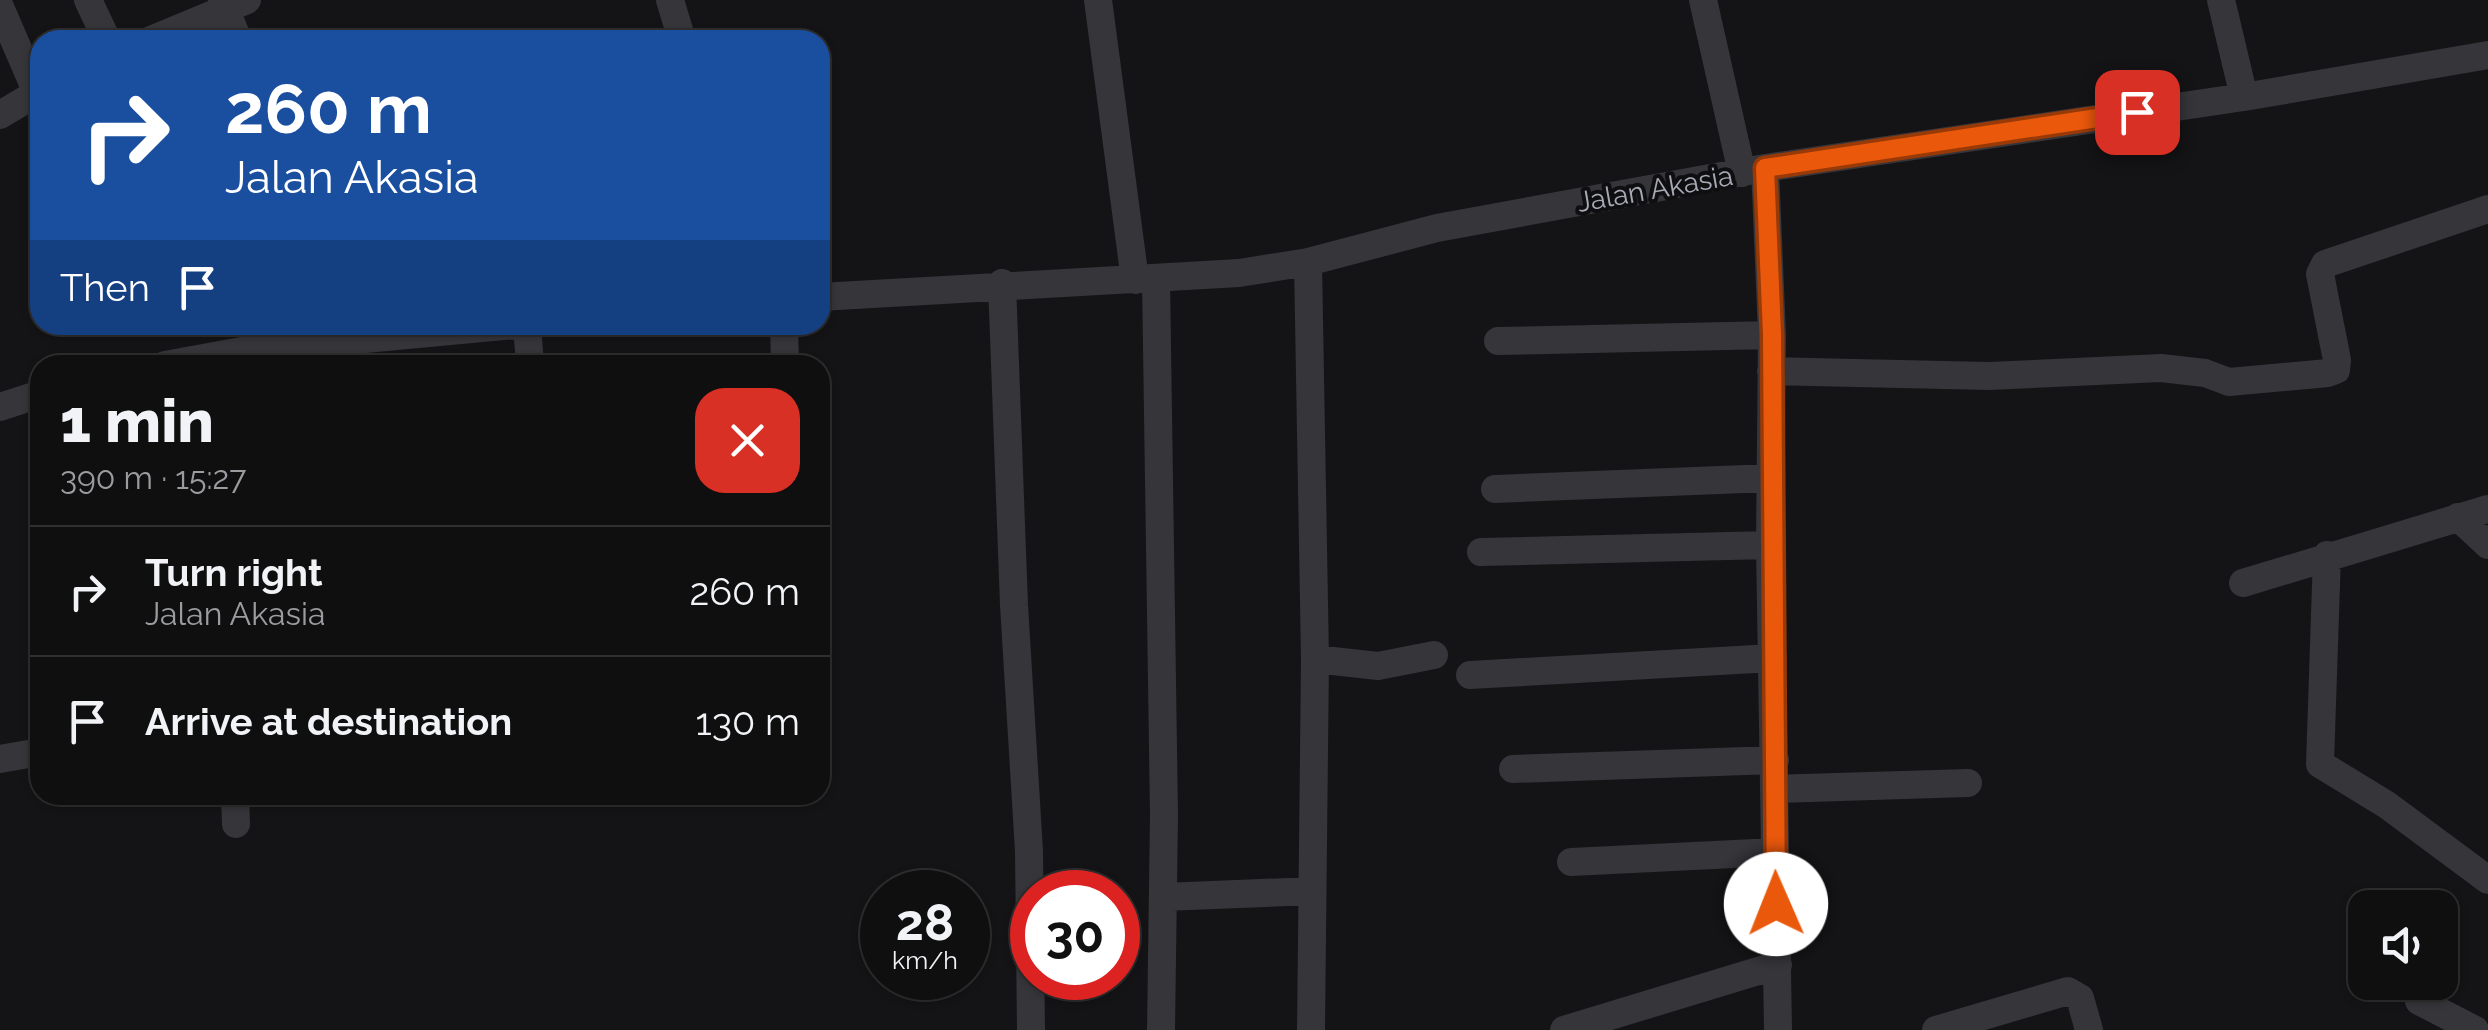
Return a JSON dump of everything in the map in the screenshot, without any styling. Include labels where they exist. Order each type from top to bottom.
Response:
[{"type":"street","points":[[88,0],[102,30]]},
{"type":"street","points":[[670,0],[679,30]]},
{"type":"street","points":[[1098,0],[1146,280],[1164,896],[1161,1030]]},
{"type":"street","points":[[1704,0],[1754,170],[1772,334],[1770,545],[1778,1030]]},
{"type":"street","points":[[2221,0],[2244,96]]},
{"type":"street","points":[[173,30],[231,3],[236,30]]},
{"type":"street","points":[[0,8],[30,74]]},
{"type":"street","name":"Jalan Akasia","points":[[830,295],[1146,280],[1308,262],[1438,228],[1754,170],[2488,56]]},
{"type":"street","points":[[0,115],[30,97]]},
{"type":"street","points":[[1771,371],[1989,376],[2161,368],[2205,374],[2228,382],[2328,373],[2336,370],[2338,360],[2320,274],[2325,264],[2488,209]]},
{"type":"street","points":[[1308,262],[1315,659],[1310,1030]]},
{"type":"street","points":[[1002,284],[1013,586],[1030,851],[1031,1030]]},
{"type":"street","points":[[1498,341],[1772,334]]},
{"type":"street","points":[[222,355],[340,335]]},
{"type":"street","points":[[0,408],[30,398]]},
{"type":"street","points":[[1495,489],[1770,478]]},
{"type":"street","points":[[2243,583],[2488,509]]},
{"type":"street","points":[[2458,517],[2488,544]]},
{"type":"street","points":[[1481,552],[1770,545]]},
{"type":"street","points":[[2327,555],[2320,764],[2387,805],[2488,880]]},
{"type":"street","points":[[1315,659],[1378,666],[1434,655]]},
{"type":"street","points":[[1470,675],[1773,658]]},
{"type":"street","points":[[0,760],[30,754]]},
{"type":"street","points":[[1513,769],[1774,760]]},
{"type":"street","points":[[1774,789],[1968,783]]},
{"type":"street","points":[[235,805],[236,824]]},
{"type":"street","points":[[1572,862],[1775,852]]},
{"type":"street","points":[[1164,896],[1312,890]]},
{"type":"street","points":[[1564,1030],[1778,966]]},
{"type":"street","points":[[1936,1030],[2068,990],[2080,998],[2090,1030]]},
{"type":"street","points":[[2419,1001],[2475,1030]]},
{"type":"route","points":[[1776,904],[1770,545],[1772,334],[1765,168],[2137,112]]}]
